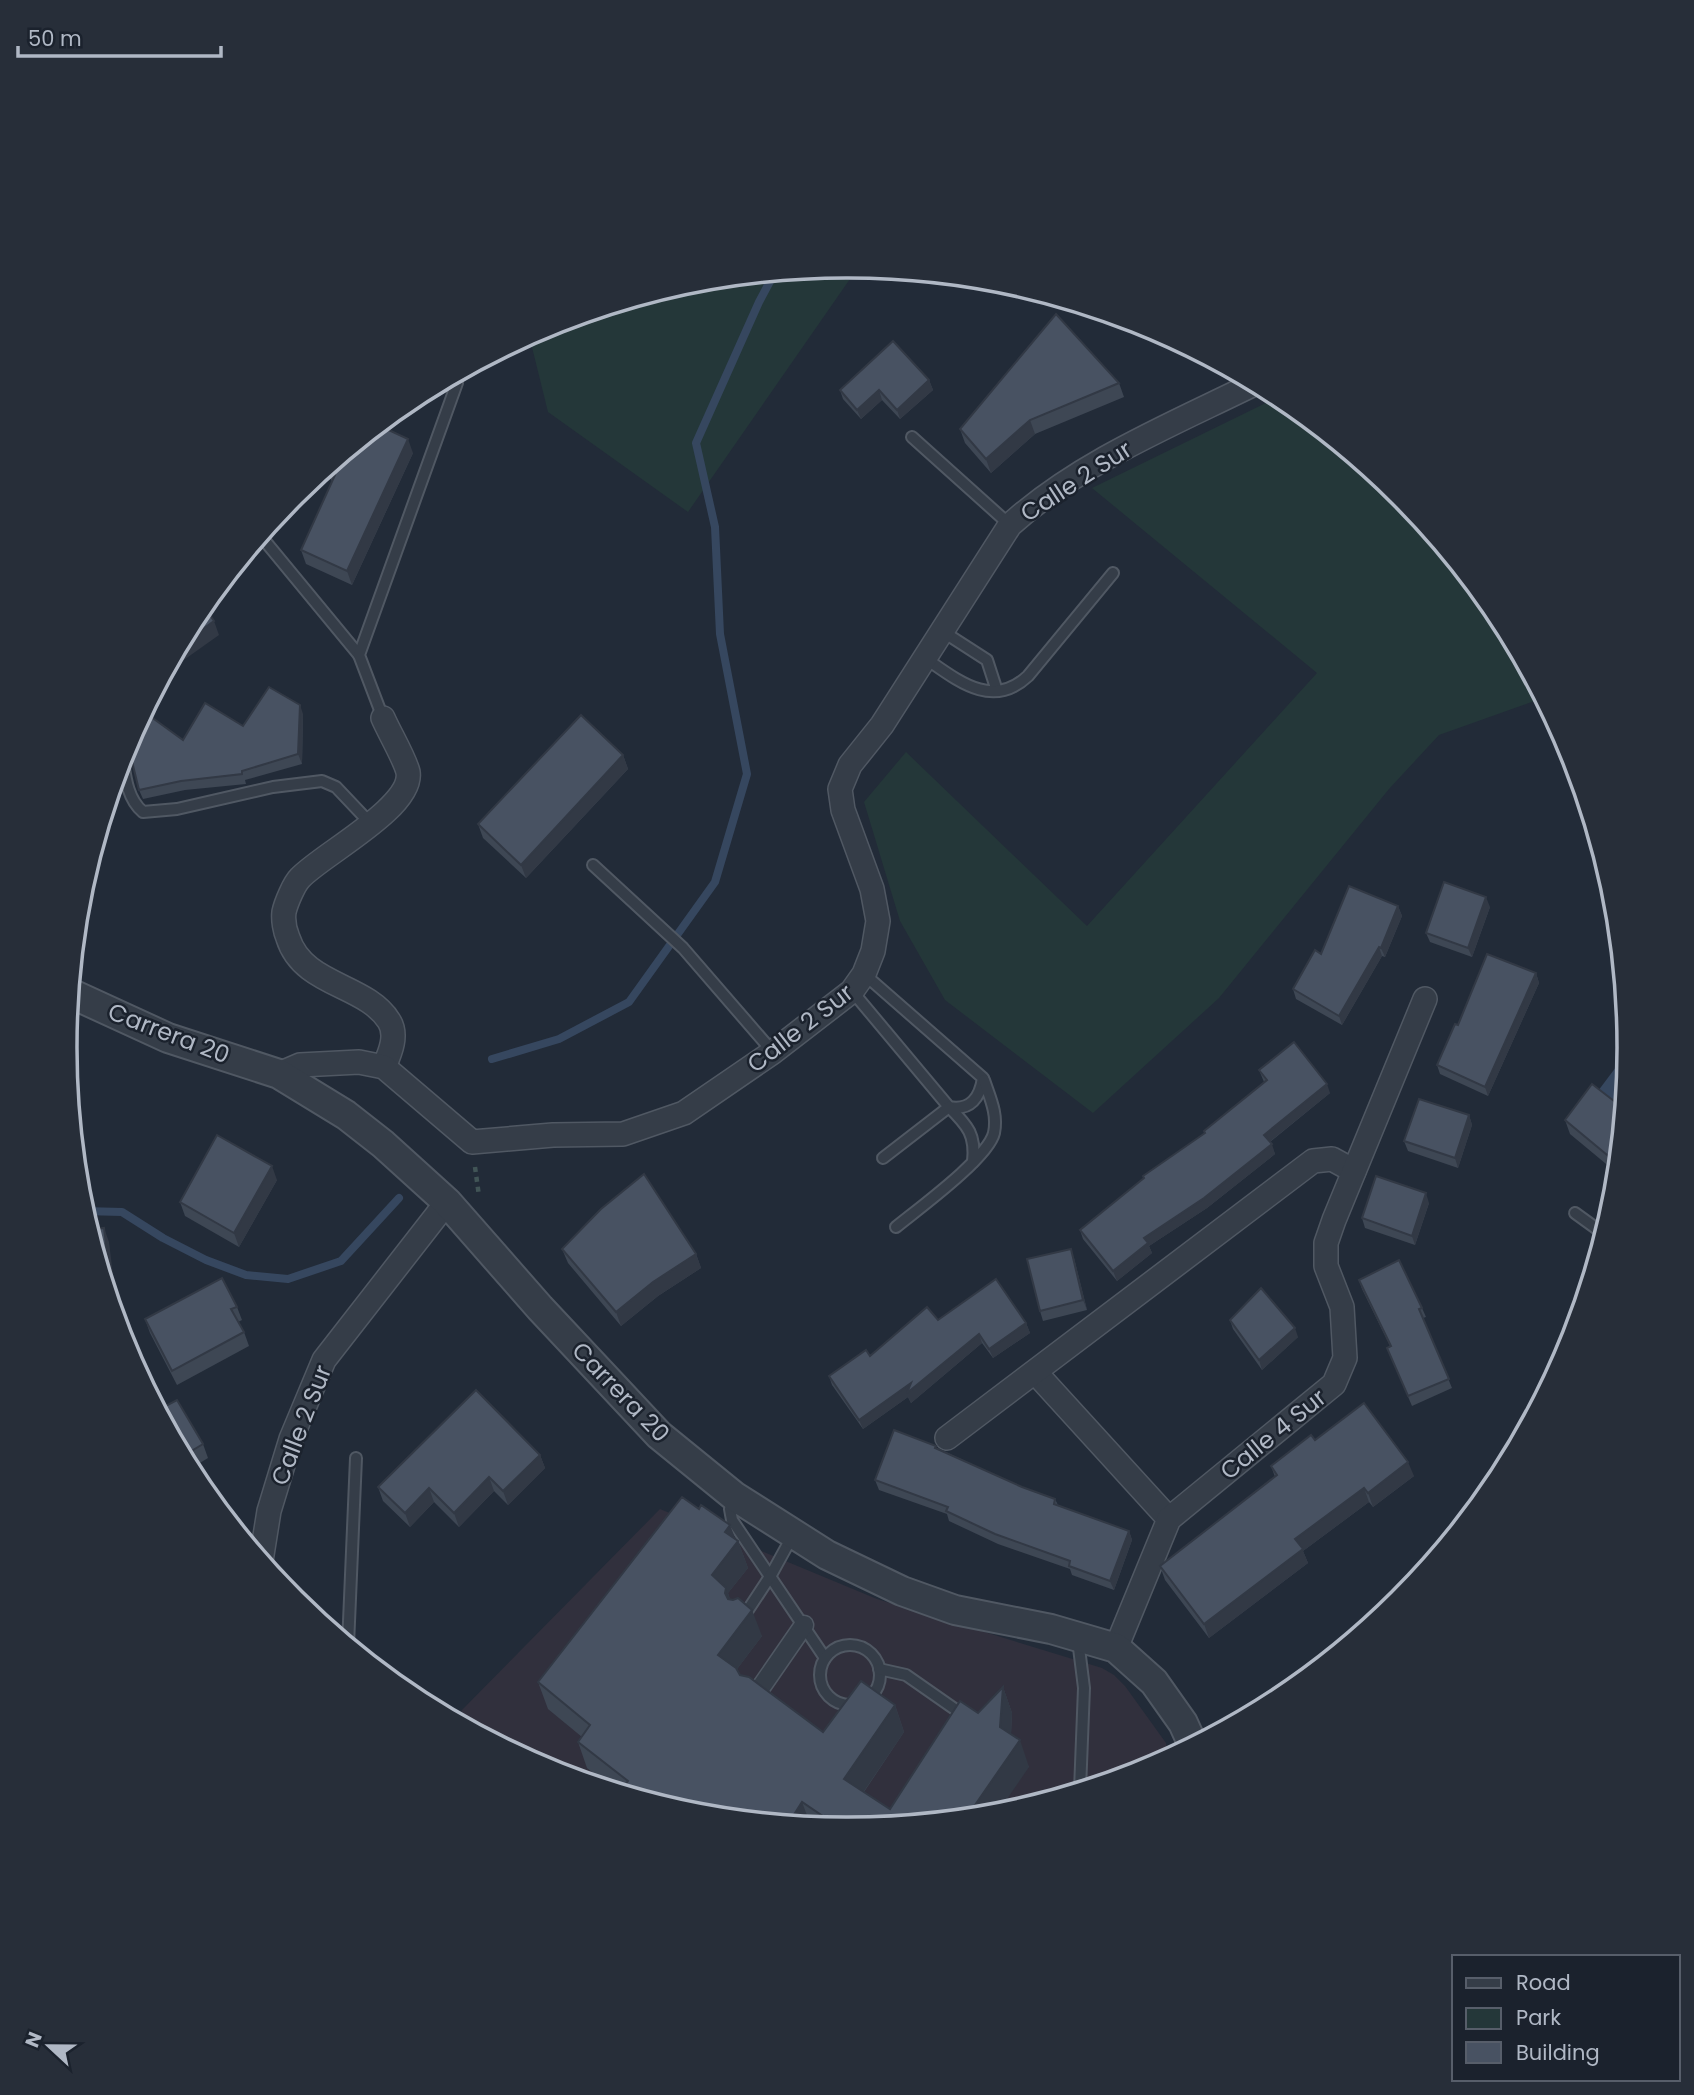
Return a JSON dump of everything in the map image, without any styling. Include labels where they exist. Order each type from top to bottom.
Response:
[{"type":"street","name":"Calle 2 Sur","points":[[384,1067],[472,1142],[553,1135],[623,1134],[684,1113],[773,1052],[858,982],[873,951],[878,921],[872,889],[843,810],[840,789],[850,765],[882,725],[1010,525],[1033,504],[1102,459],[1245,389]]},
{"type":"street","points":[[278,1073],[300,1065],[359,1062],[384,1067],[393,1044],[390,1022],[366,999],[330,983],[291,950],[285,930],[284,912],[298,879],[372,824],[404,791],[408,773],[383,718]]},
{"type":"street","name":"Carrera 20","points":[[79,997],[168,1038],[278,1073],[346,1115],[383,1144],[447,1202],[540,1308],[659,1434],[734,1496],[827,1555],[902,1591],[955,1610],[1051,1629],[1116,1648],[1154,1682],[1171,1703],[1189,1737]]},
{"type":"street","name":"Calle 4 Sur","points":[[1116,1648],[1169,1519],[1334,1384],[1345,1358],[1343,1320],[1342,1307],[1326,1266],[1326,1243],[1425,999]]},
{"type":"street","points":[[947,1438],[1313,1161],[1332,1159],[1354,1171]]},
{"type":"street","name":"Calle 2 Sur","points":[[263,1549],[269,1511],[291,1439],[324,1360],[447,1202]]},
{"type":"street","points":[[1035,1372],[1169,1519]]},
{"type":"street","points":[[757,1693],[804,1625]]},
{"type":"lane","points":[[359,655],[457,384]]},
{"type":"lane","points":[[912,437],[1010,525]]},
{"type":"lane","points":[[266,542],[359,655],[383,718]]},
{"type":"lane","points":[[925,658],[968,687],[997,691],[1016,687],[1112,573]]},
{"type":"lane","points":[[942,631],[987,660],[997,691]]},
{"type":"lane","points":[[126,780],[134,805],[143,812],[177,809],[273,787],[322,780],[336,787],[372,824]]},
{"type":"lane","points":[[593,865],[683,948],[773,1052]]},
{"type":"lane","points":[[858,982],[983,1077],[994,1111],[995,1126],[991,1140],[973,1162],[896,1227]]},
{"type":"lane","points":[[858,982],[949,1107],[967,1126],[972,1136],[973,1162]]},
{"type":"lane","points":[[883,1158],[949,1107],[966,1107],[975,1101],[983,1077]]},
{"type":"lane","points":[[1575,1213],[1595,1228]]},
{"type":"lane","points":[[348,1634],[356,1458]]},
{"type":"lane","points":[[734,1496],[730,1509],[732,1520],[825,1658]]},
{"type":"lane","points":[[742,1619],[793,1535]]},
{"type":"lane","points":[[1078,1637],[1084,1688],[1080,1781]]},
{"type":"lane","points":[[845,1645],[856,1645],[867,1650],[875,1658],[879,1669],[880,1681],[875,1692],[856,1705],[844,1705],[833,1700],[824,1691],[820,1681],[825,1658],[834,1649],[845,1645]]},
{"type":"lane","points":[[879,1669],[906,1675],[959,1712]]},
{"type":"shaded area","points":[[660,1509],[877,1599],[1102,1668],[1125,1686],[1167,1748],[1095,1777],[997,1803],[897,1816],[797,1816],[697,1803],[599,1777],[506,1738],[461,1711]]},
{"type":"green space","points":[[851,277],[688,512],[548,412],[532,345],[552,336],[599,318],[697,292],[797,279]]},
{"type":"green space","points":[[1267,402],[1355,469],[1426,540],[1487,620],[1535,701],[1439,735],[1389,789],[1219,998],[1093,1113],[945,1000],[900,921],[864,802],[906,752],[1087,926],[1317,673],[1092,488]]},
{"type":"water","points":[[1616,1067],[1614,1105],[1598,1091]]},
{"type":"building","points":[[1056,314],[1119,383],[1030,420],[986,459],[960,429]]},
{"type":"building","points":[[893,341],[929,380],[897,410],[879,390],[857,410],[840,390]]},
{"type":"building","points":[[388,430],[408,439],[347,571],[301,550],[335,475]]},
{"type":"building","points":[[210,615],[214,621],[200,631]]},
{"type":"building","points":[[269,687],[300,705],[298,754],[242,771],[242,774],[181,781],[139,790],[132,763],[152,717],[183,740],[205,703],[243,726]]},
{"type":"building","points":[[581,715],[623,755],[521,865],[478,824]]},
{"type":"building","points":[[1444,882],[1486,897],[1468,948],[1426,933]]},
{"type":"building","points":[[1349,886],[1398,906],[1381,948],[1379,947],[1339,1016],[1293,989],[1315,950],[1321,954]]},
{"type":"building","points":[[1487,954],[1536,973],[1485,1087],[1437,1065],[1455,1024],[1458,1025]]},
{"type":"building","points":[[1294,1042],[1327,1084],[1264,1135],[1272,1144],[1204,1198],[1144,1238],[1148,1243],[1113,1271],[1080,1230],[1144,1178],[1143,1176],[1205,1133],[1204,1131],[1267,1080],[1259,1070]]},
{"type":"building","points":[[1592,1084],[1615,1102],[1609,1156],[1565,1120]]},
{"type":"building","points":[[1419,1099],[1469,1115],[1455,1158],[1404,1141]]},
{"type":"building","points":[[217,1135],[272,1166],[234,1233],[180,1202]]},
{"type":"building","points":[[644,1174],[696,1254],[653,1282],[616,1312],[562,1249],[601,1209]]},
{"type":"building","points":[[1376,1176],[1426,1193],[1412,1236],[1362,1218]]},
{"type":"building","points":[[104,1228],[108,1264],[103,1247],[99,1229]]},
{"type":"building","points":[[1071,1249],[1083,1300],[1040,1311],[1027,1259]]},
{"type":"building","points":[[1399,1260],[1422,1308],[1419,1309],[1449,1379],[1408,1396],[1387,1348],[1391,1346],[1359,1280]]},
{"type":"building","points":[[222,1278],[237,1307],[231,1309],[244,1332],[172,1371],[145,1319]]},
{"type":"building","points":[[996,1279],[1026,1323],[989,1349],[979,1334],[907,1393],[911,1383],[859,1420],[829,1376],[866,1350],[870,1356],[927,1307],[938,1320]]},
{"type":"building","points":[[1261,1288],[1295,1328],[1259,1360],[1230,1320]]},
{"type":"building","points":[[476,1390],[540,1455],[503,1491],[489,1477],[454,1513],[429,1488],[405,1513],[378,1487]]},
{"type":"building","points":[[177,1400],[203,1444],[192,1451],[166,1406]]},
{"type":"building","points":[[1364,1403],[1408,1462],[1368,1493],[1364,1488],[1295,1539],[1303,1549],[1204,1624],[1160,1566],[1277,1475],[1271,1466],[1311,1435],[1315,1440]]},
{"type":"building","points":[[894,1430],[1055,1499],[1054,1504],[1129,1531],[1110,1581],[1069,1566],[1070,1561],[995,1534],[946,1511],[948,1507],[875,1480]]},
{"type":"building","points":[[682,1497],[699,1509],[701,1505],[730,1525],[725,1532],[738,1541],[712,1575],[726,1588],[728,1599],[738,1598],[752,1610],[718,1655],[736,1668],[740,1675],[749,1677],[823,1732],[861,1681],[895,1705],[844,1779],[890,1809],[960,1701],[978,1713],[1003,1687],[1000,1727],[1020,1740],[974,1807],[897,1816],[824,1817],[802,1802],[793,1816],[746,1811],[697,1803],[625,1785],[628,1781],[578,1742],[590,1725],[538,1682]]},
{"type":"waterway","points":[[492,1059],[559,1039],[629,1002],[715,882],[747,774],[720,634],[715,527],[696,443],[770,282]]},
{"type":"waterway","points":[[95,1211],[122,1212],[163,1238],[206,1260],[246,1275],[288,1279],[341,1261],[399,1198]]}]
